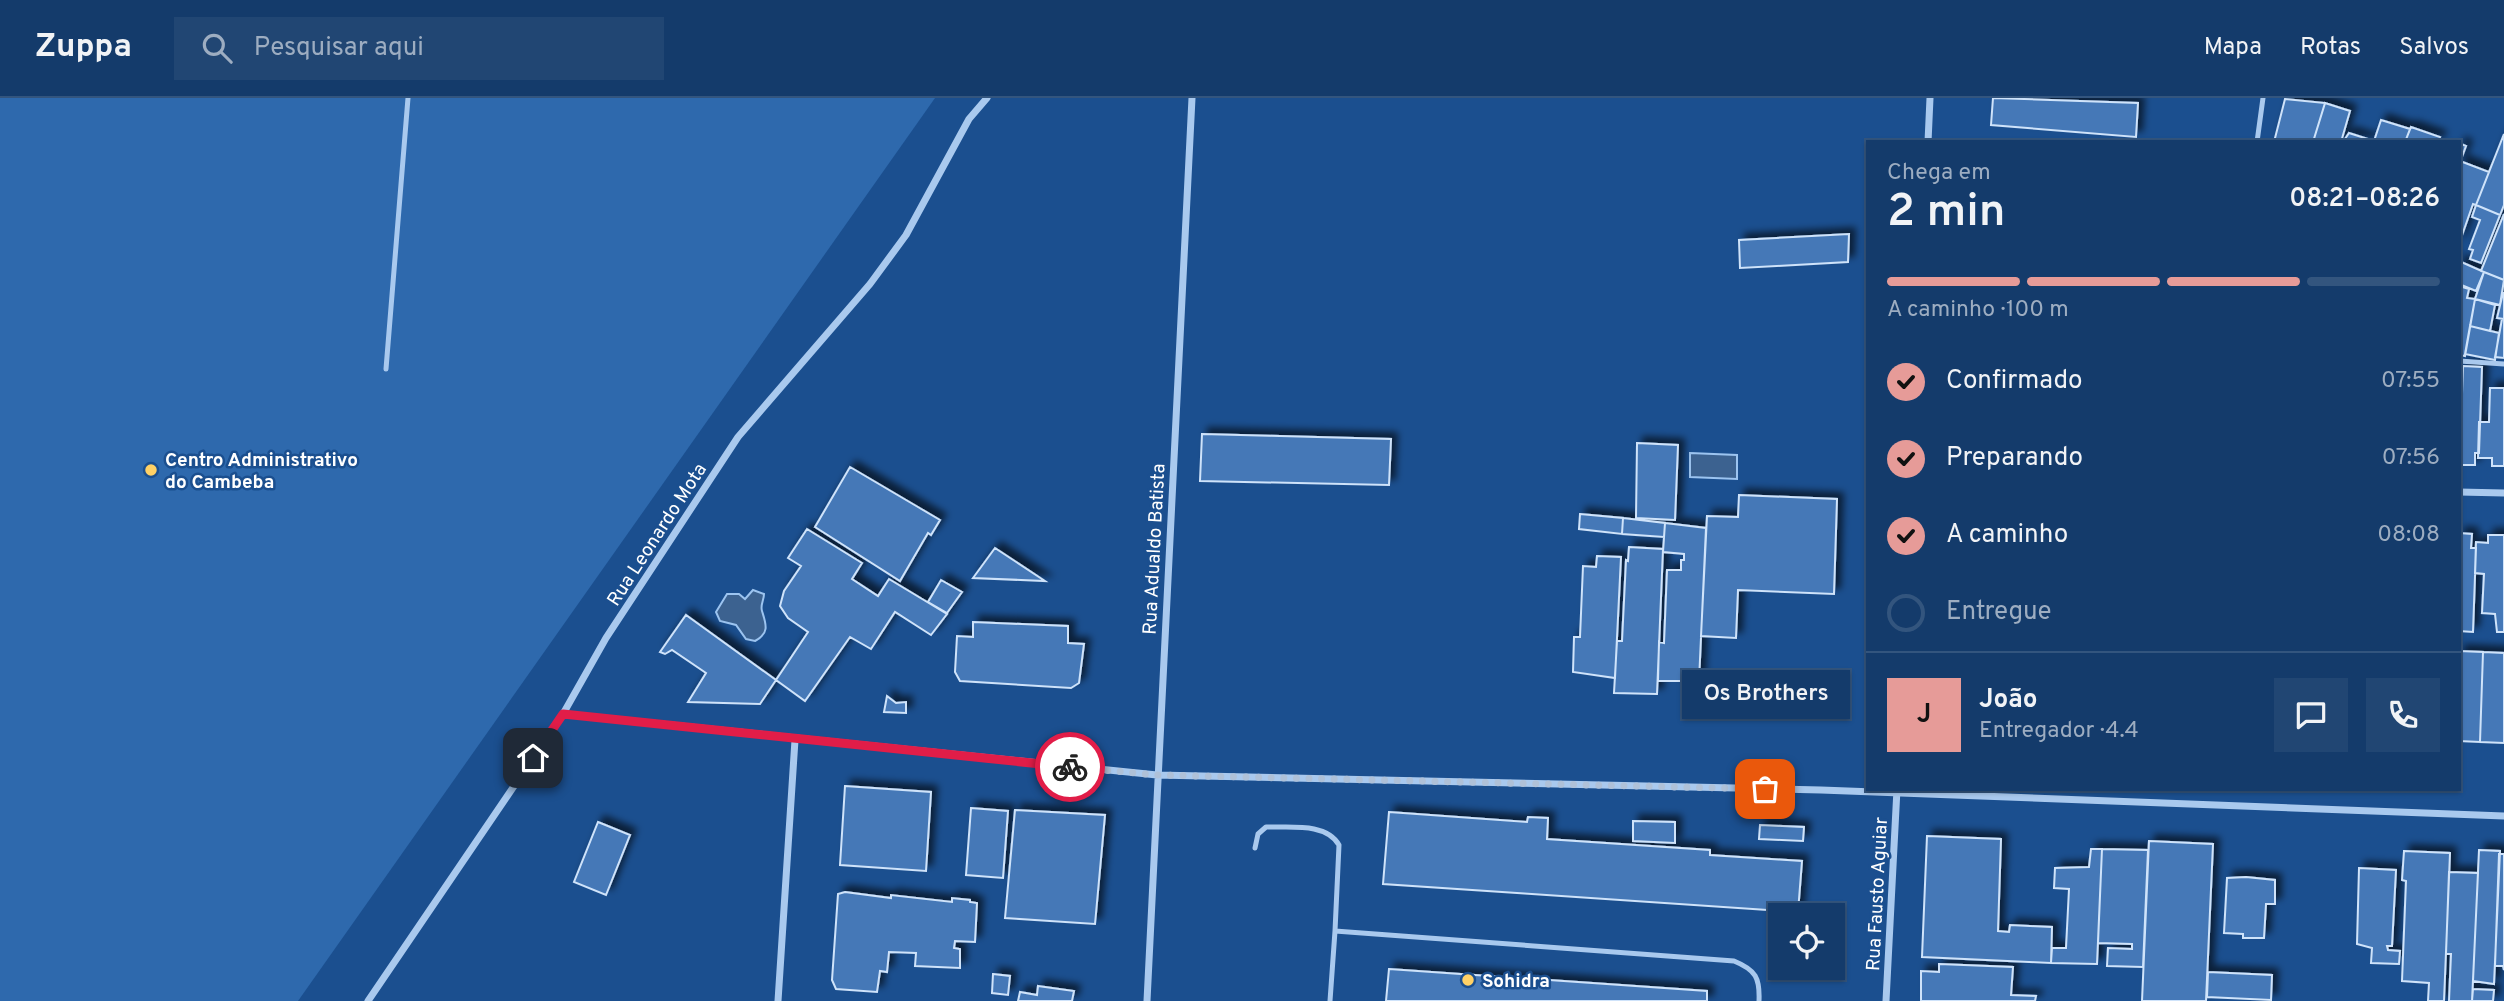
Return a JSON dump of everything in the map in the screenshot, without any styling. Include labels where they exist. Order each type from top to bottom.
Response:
[{"type":"street","name":"Rua Leonardo Mota","points":[[368,1001],[563,714],[606,638],[738,437],[870,284],[906,235],[963,130],[987,98]]},
{"type":"street","name":"Rua Adualdo Batista","points":[[1147,1001],[1192,98]]},
{"type":"street","points":[[1928,140],[1930,98]]},
{"type":"street","points":[[2461,492],[2504,493]]},
{"type":"street","points":[[563,714],[795,740],[1157,775],[1897,792],[2504,816]]},
{"type":"street","points":[[778,1001],[795,740]]},
{"type":"street","name":"Rua Fausto Aguiar","points":[[1886,1001],[1897,792]]},
{"type":"lane","points":[[386,369],[408,98]]},
{"type":"lane","points":[[2257,140],[2263,98]]},
{"type":"lane","points":[[2461,361],[2504,364]]},
{"type":"lane","points":[[1255,848],[1258,834],[1266,827],[1323,830],[1335,837],[1339,845],[1330,1001]]},
{"type":"lane","points":[[1335,931],[1734,961],[1751,968],[1760,980],[1759,1001]]},
{"type":"shaded area","points":[[0,98],[935,98],[298,1001],[0,1001]]},
{"type":"shaded area","points":[[1690,453],[1737,455],[1737,479],[1690,477]]},
{"type":"shaded area","points":[[753,590],[764,594],[762,609],[765,631],[755,641],[746,639],[736,625],[720,621],[716,612],[727,594],[739,594],[745,599]]},
{"type":"building","points":[[1993,98],[2138,103],[2136,137],[1991,125]]},
{"type":"building","points":[[2285,99],[2325,103],[2314,140],[2275,140]]},
{"type":"building","points":[[2325,103],[2350,111],[2342,140],[2314,140]]},
{"type":"building","points":[[2381,120],[2410,129],[2406,140],[2374,140]]},
{"type":"building","points":[[2411,127],[2440,137],[2439,140],[2406,140]]},
{"type":"building","points":[[2349,133],[2371,140],[2344,140]]},
{"type":"building","points":[[2504,134],[2504,205],[2500,215],[2476,205]]},
{"type":"building","points":[[2461,144],[2466,146],[2461,160]]},
{"type":"building","points":[[2461,161],[2489,172],[2476,205],[2473,204],[2461,238]]},
{"type":"building","points":[[2476,205],[2500,215],[2481,263],[2470,259],[2473,250],[2469,249],[2480,220],[2472,217]]},
{"type":"building","points":[[2504,214],[2504,280],[2481,271]]},
{"type":"building","points":[[1849,234],[1848,262],[1740,268],[1739,240]]},
{"type":"building","points":[[2461,262],[2484,272],[2476,291],[2461,285]]},
{"type":"building","points":[[2484,272],[2504,280],[2500,305],[2475,299]]},
{"type":"building","points":[[2461,287],[2469,289],[2467,298],[2475,299],[2465,356],[2461,355]]},
{"type":"building","points":[[2504,293],[2504,319],[2497,318]]},
{"type":"building","points":[[2475,299],[2495,305],[2490,331],[2470,326]]},
{"type":"building","points":[[2504,319],[2504,358],[2495,357]]},
{"type":"building","points":[[2470,326],[2499,333],[2495,360],[2465,354]]},
{"type":"building","points":[[2463,366],[2482,367],[2479,453],[2475,453],[2475,465],[2461,465]]},
{"type":"building","points":[[2490,388],[2504,388],[2504,466],[2492,466],[2492,458],[2478,458],[2479,422],[2489,422]]},
{"type":"building","points":[[1202,434],[1391,439],[1389,485],[1200,481]]},
{"type":"building","points":[[1637,443],[1678,445],[1675,520],[1636,518]]},
{"type":"building","points":[[850,467],[940,520],[931,535],[928,533],[900,581],[815,527]]},
{"type":"building","points":[[1739,495],[1837,499],[1834,594],[1738,590],[1736,638],[1701,636],[1707,516],[1738,517]]},
{"type":"building","points":[[1580,514],[1623,518],[1622,534],[1579,529]]},
{"type":"building","points":[[1623,518],[1665,523],[1664,537],[1622,534]]},
{"type":"building","points":[[1665,523],[1706,528],[1699,681],[1658,681],[1659,642],[1664,643],[1667,570],[1681,570],[1681,560],[1684,560],[1684,554],[1663,552]]},
{"type":"building","points":[[807,529],[862,563],[852,579],[878,596],[889,579],[947,614],[931,635],[895,612],[871,649],[850,637],[805,701],[776,680],[808,632],[788,618],[780,606],[784,591],[801,566],[788,558]]},
{"type":"building","points":[[2461,533],[2472,534],[2471,548],[2476,548],[2473,632],[2461,631]]},
{"type":"building","points":[[2488,535],[2504,535],[2504,632],[2497,632],[2495,614],[2482,613],[2484,574],[2475,573],[2476,542],[2488,543]]},
{"type":"building","points":[[1629,547],[1663,549],[1657,694],[1614,693],[1617,641],[1622,641]]},
{"type":"building","points":[[995,548],[1045,581],[973,578]]},
{"type":"building","points":[[1597,556],[1621,557],[1615,678],[1573,672],[1574,637],[1580,637],[1583,566],[1596,567]]},
{"type":"building","points":[[941,580],[962,592],[947,613],[928,602]]},
{"type":"building","points":[[686,615],[776,680],[760,704],[688,702],[706,673],[672,650],[665,654],[660,652]]},
{"type":"building","points":[[973,622],[1068,626],[1068,643],[1084,644],[1079,683],[1071,688],[960,681],[955,672],[957,636],[973,637]]},
{"type":"building","points":[[2461,651],[2483,652],[2480,742],[2461,741]]},
{"type":"building","points":[[2483,652],[2504,653],[2504,743],[2480,742]]},
{"type":"building","points":[[887,696],[896,703],[906,702],[906,713],[884,712]]},
{"type":"building","points":[[845,786],[931,792],[926,871],[840,865]]},
{"type":"building","points":[[971,808],[1008,811],[1003,878],[966,875]]},
{"type":"building","points":[[1015,810],[1105,815],[1095,924],[1005,918]]},
{"type":"building","points":[[1389,812],[1527,822],[1528,817],[1548,818],[1547,839],[1710,850],[1710,855],[1802,861],[1799,903],[1768,903],[1768,910],[1383,884]]},
{"type":"building","points":[[1633,821],[1675,822],[1675,843],[1633,841]]},
{"type":"building","points":[[598,822],[630,835],[606,895],[574,882]]},
{"type":"building","points":[[1760,825],[1804,827],[1803,841],[1759,839]]},
{"type":"building","points":[[1927,836],[2001,839],[1998,931],[2009,932],[2010,925],[2052,927],[2051,963],[1922,957]]},
{"type":"building","points":[[2149,841],[2213,844],[2206,1001],[2142,1001]]},
{"type":"building","points":[[2091,849],[2102,849],[2097,964],[2051,963],[2052,948],[2066,948],[2069,889],[2054,888],[2055,868],[2089,867]]},
{"type":"building","points":[[2102,849],[2148,850],[2143,967],[2107,966],[2108,948],[2132,949],[2132,944],[2098,943]]},
{"type":"building","points":[[2479,850],[2500,851],[2494,984],[2473,981]]},
{"type":"building","points":[[2404,851],[2450,853],[2444,1001],[2428,1001],[2429,983],[2402,981],[2406,881],[2402,880]]},
{"type":"building","points":[[2499,854],[2504,854],[2504,970],[2503,966],[2495,966]]},
{"type":"building","points":[[2359,868],[2396,870],[2392,946],[2387,946],[2388,950],[2400,951],[2399,964],[2371,963],[2372,948],[2357,944]]},
{"type":"building","points":[[2449,872],[2478,873],[2472,1001],[2449,1001],[2451,954],[2446,954]]},
{"type":"building","points":[[2227,878],[2275,880],[2275,904],[2266,904],[2264,938],[2243,938],[2243,934],[2224,933]]},
{"type":"building","points":[[845,892],[952,902],[952,898],[970,900],[977,903],[975,942],[955,941],[954,948],[960,949],[960,968],[915,966],[916,953],[889,952],[887,972],[880,971],[877,992],[836,989],[832,980],[838,894]]},
{"type":"building","points":[[1939,964],[2013,967],[2011,995],[2036,996],[2035,1001],[1921,1001],[1921,971],[1939,972]]},
{"type":"building","name":"Sohidra","points":[[1389,969],[1707,991],[1707,1001],[1386,1001]]},
{"type":"building","name":"Sohidra","points":[[1389,969],[1707,991],[1707,1001],[1386,1001]]},
{"type":"building","points":[[2208,972],[2272,975],[2271,1000],[2207,997]]},
{"type":"building","points":[[993,974],[1010,976],[1008,995],[992,993]]},
{"type":"building","points":[[1038,986],[1074,991],[1072,1001],[1018,1001],[1020,992],[1037,995]]},
{"type":"building","points":[[2473,989],[2494,990],[2493,1001],[2472,1001]]},
{"type":"way so far","points":[[1070,767],[1157,775],[1765,789]]},
{"type":"place","name":"Centro Administrativo do Cambeba","points":[[151,470]]},
{"type":"place","name":"Os Brothers","points":[[1765,789]]},
{"type":"place","name":"Sohidra","points":[[1468,980]]},
{"type":"route","points":[[533,758],[563,714],[1070,767]]}]
